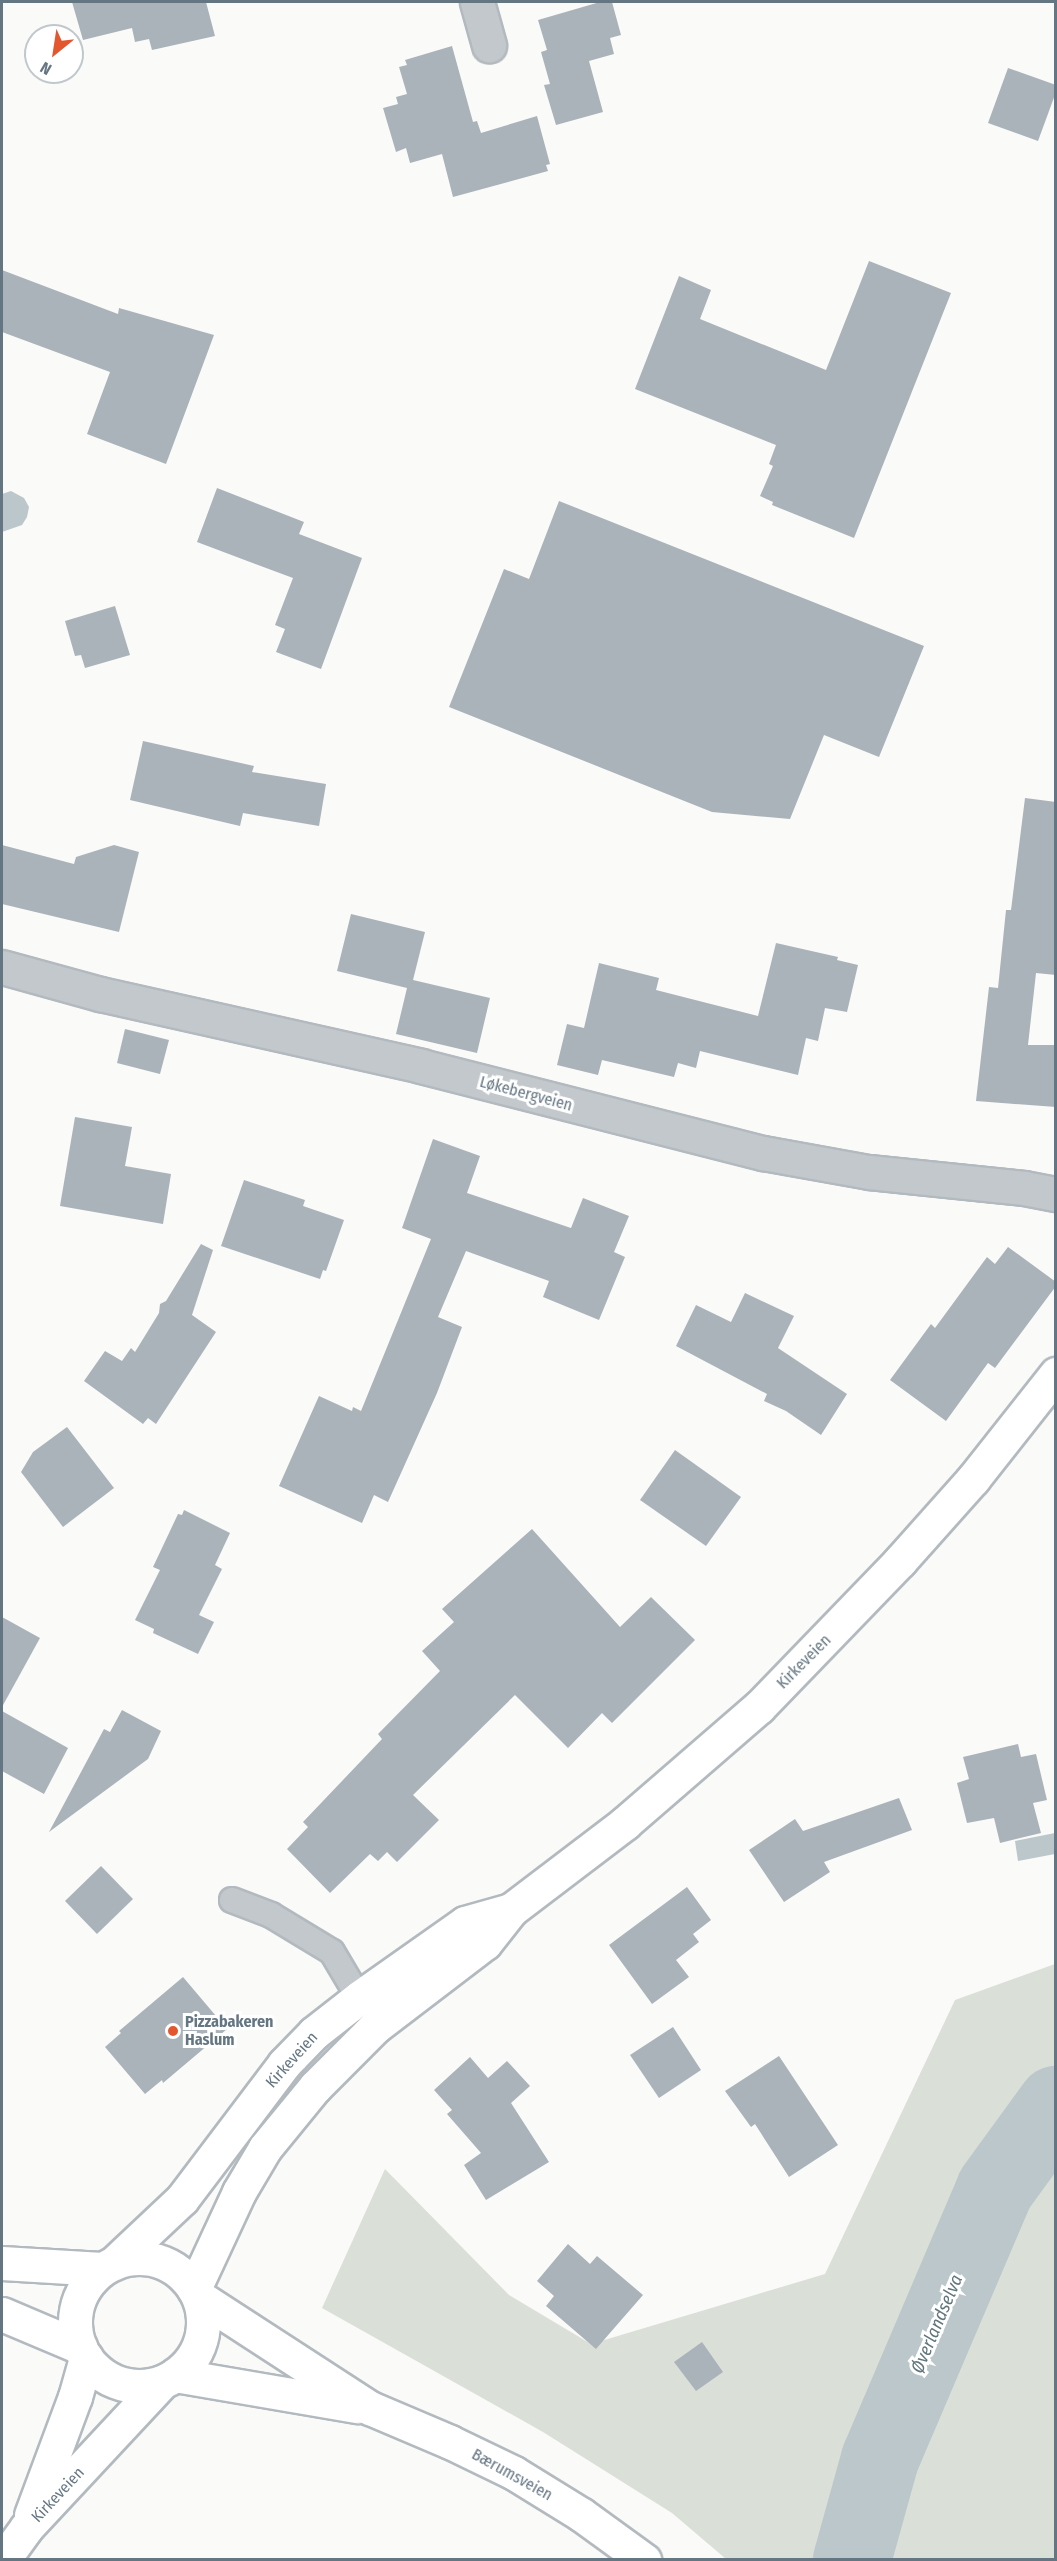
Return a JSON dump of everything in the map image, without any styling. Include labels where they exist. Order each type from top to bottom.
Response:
[{"type":"main road","name":"Kirkeveien","points":[[197,2293],[239,2192],[265,2148],[315,2087],[376,2026],[485,1943],[511,1910],[625,1823],[768,1698],[915,1545],[973,1479],[1056,1374]]},
{"type":"main road","name":"Kirkeveien","points":[[108,2266],[183,2199],[284,2064],[314,2034],[360,1997],[465,1923],[511,1910]]},
{"type":"main road","points":[[2,2263],[108,2266],[136,2258],[159,2261],[179,2272],[197,2293],[204,2319],[201,2341],[191,2360],[169,2379],[141,2386],[120,2383],[101,2374],[83,2353],[2,2314]]},
{"type":"main road","points":[[83,2353],[75,2326],[78,2304],[87,2285],[108,2266]]},
{"type":"main road","name":"Bærumsveien","points":[[197,2293],[370,2409],[514,2473],[582,2515],[644,2559]]},
{"type":"main road","name":"Kirkeveien","points":[[26,2528],[75,2397],[83,2353]]},
{"type":"main road","name":"Kirkeveien","points":[[3,2559],[26,2528],[169,2379]]},
{"type":"main road","name":"Bærumsveien","points":[[169,2379],[370,2409]]},
{"type":"street","points":[[477,2],[489,45]]},
{"type":"street","name":"Løkebergveien","points":[[2,967],[100,994],[421,1066],[763,1154],[869,1172],[1024,1188],[1056,1194]]},
{"type":"lane","points":[[232,1900],[271,1915],[333,1952],[376,2026]]},
{"type":"shaded area","points":[[11,491],[24,498],[29,507],[27,517],[22,525],[2,532],[2,494]]},
{"type":"shaded area","points":[[1055,1833],[1055,1854],[1018,1861],[1015,1841]]},
{"type":"shaded area","points":[[1055,1964],[1055,2559],[726,2559],[672,2513],[543,2432],[322,2308],[385,2169],[509,2295],[591,2344],[825,2274],[955,2000]]},
{"type":"building","points":[[72,2],[206,2],[215,36],[152,50],[149,39],[135,42],[132,28],[84,40],[84,24],[78,24]]},
{"type":"building","points":[[600,2],[612,2],[621,35],[610,38],[614,54],[589,61],[603,112],[556,125],[544,85],[550,84],[541,52],[547,50],[538,20]]},
{"type":"building","points":[[452,46],[473,122],[477,121],[481,133],[537,116],[550,164],[546,165],[548,171],[453,197],[442,154],[410,163],[406,148],[396,152],[383,108],[398,104],[396,97],[407,94],[399,67],[407,65],[405,60]]},
{"type":"building","points":[[1008,68],[1056,85],[1056,92],[1038,141],[988,123]]},
{"type":"building","points":[[869,261],[951,293],[854,538],[772,505],[773,502],[760,496],[773,466],[769,464],[776,445],[635,389],[679,276],[711,290],[700,319],[826,370]]},
{"type":"building","points":[[2,270],[118,314],[119,308],[214,335],[166,464],[87,434],[110,372],[2,332]]},
{"type":"building","points":[[217,488],[304,522],[299,534],[362,558],[321,669],[276,652],[285,629],[275,625],[293,578],[197,542]]},
{"type":"building","points":[[559,501],[924,646],[879,757],[824,735],[790,819],[712,812],[449,707],[504,569],[529,579]]},
{"type":"building","points":[[115,606],[130,655],[85,668],[81,655],[75,656],[65,621]]},
{"type":"building","points":[[143,741],[254,766],[252,772],[326,784],[319,826],[243,813],[240,826],[130,800]]},
{"type":"building","points":[[1025,798],[1056,802],[1056,975],[1036,973],[1028,1045],[1056,1045],[1056,1107],[976,1101],[989,987],[998,988],[1006,910],[1011,910]]},
{"type":"building","points":[[2,845],[74,864],[76,857],[114,845],[139,852],[119,932],[2,904]]},
{"type":"building","points":[[351,914],[425,932],[413,980],[490,998],[477,1053],[396,1034],[407,988],[337,971]]},
{"type":"building","points":[[776,943],[838,957],[837,960],[858,965],[847,1012],[825,1008],[818,1041],[806,1038],[798,1075],[700,1051],[696,1068],[678,1063],[674,1077],[602,1060],[598,1075],[557,1065],[567,1024],[584,1028],[599,963],[659,978],[656,990],[758,1016]]},
{"type":"building","points":[[125,1029],[169,1040],[160,1074],[117,1063]]},
{"type":"building","points":[[75,1117],[132,1127],[125,1166],[171,1174],[163,1224],[60,1206]]},
{"type":"building","points":[[433,1139],[480,1156],[467,1193],[571,1228],[583,1198],[629,1216],[614,1252],[625,1257],[599,1320],[543,1297],[549,1281],[466,1251],[438,1317],[462,1327],[437,1393],[388,1502],[374,1495],[362,1523],[279,1486],[319,1396],[352,1411],[353,1407],[361,1411],[431,1239],[402,1228]]},
{"type":"building","points":[[244,1180],[305,1200],[303,1206],[344,1220],[326,1271],[323,1270],[320,1279],[221,1246]]},
{"type":"building","points":[[201,1244],[213,1250],[192,1315],[216,1332],[156,1424],[148,1418],[143,1424],[84,1381],[105,1351],[122,1361],[131,1348],[135,1352],[159,1313],[160,1304],[166,1301]]},
{"type":"building","points":[[1008,1247],[1056,1282],[1056,1286],[995,1368],[988,1363],[946,1421],[890,1380],[931,1324],[935,1328],[987,1257],[995,1264]]},
{"type":"building","points":[[745,1293],[794,1316],[778,1348],[847,1394],[821,1435],[786,1411],[764,1401],[767,1394],[676,1346],[696,1305],[731,1322]]},
{"type":"building","points":[[67,1427],[114,1488],[63,1527],[21,1472],[33,1452]]},
{"type":"building","points":[[675,1450],[741,1497],[706,1546],[640,1500]]},
{"type":"building","points":[[184,1510],[230,1533],[215,1565],[222,1569],[199,1615],[214,1622],[198,1654],[153,1633],[154,1629],[135,1620],[160,1570],[153,1567],[178,1514],[182,1515]]},
{"type":"building","points":[[532,1529],[620,1627],[651,1597],[695,1640],[612,1723],[602,1713],[568,1748],[515,1695],[413,1795],[439,1820],[397,1862],[387,1852],[378,1861],[370,1854],[330,1893],[287,1849],[308,1827],[303,1822],[382,1739],[378,1734],[440,1671],[422,1651],[454,1622],[442,1609]]},
{"type":"building","points":[[2,1617],[40,1638],[2,1707]]},
{"type":"building","points":[[122,1710],[161,1731],[148,1759],[49,1832],[104,1729],[110,1732]]},
{"type":"building","points":[[2,1711],[68,1748],[44,1794],[2,1771]]},
{"type":"building","points":[[1018,1744],[1021,1757],[1036,1754],[1047,1800],[1033,1803],[1041,1833],[1000,1843],[994,1818],[967,1823],[957,1783],[969,1779],[963,1757]]},
{"type":"building","points":[[899,1798],[912,1830],[824,1862],[830,1872],[784,1902],[749,1850],[795,1819],[803,1831]]},
{"type":"building","points":[[101,1866],[133,1899],[97,1934],[65,1901]]},
{"type":"building","points":[[687,1887],[711,1920],[693,1934],[699,1942],[676,1960],[689,1977],[652,2004],[609,1945]]},
{"type":"building","points":[[183,1977],[227,2029],[163,2083],[162,2080],[145,2094],[105,2047],[121,2033],[119,2031]]},
{"type":"building","points":[[673,2027],[701,2070],[659,2098],[630,2055]]},
{"type":"building","points":[[779,2056],[838,2145],[789,2177],[755,2124],[751,2127],[725,2091]]},
{"type":"building","points":[[470,2057],[488,2078],[507,2061],[530,2086],[511,2103],[549,2162],[486,2200],[464,2165],[481,2153],[447,2114],[452,2110],[434,2090]]},
{"type":"building","points":[[568,2244],[590,2264],[597,2256],[643,2295],[596,2349],[546,2306],[554,2296],[537,2281]]},
{"type":"building","points":[[702,2342],[723,2372],[696,2391],[674,2362]]},
{"type":"waterway","name":"Øverlandselva","points":[[852,2560],[880,2459],[995,2189],[1056,2105]]},
{"type":"place","name":"Pizzabakeren Haslum","points":[[173,2031]]}]
